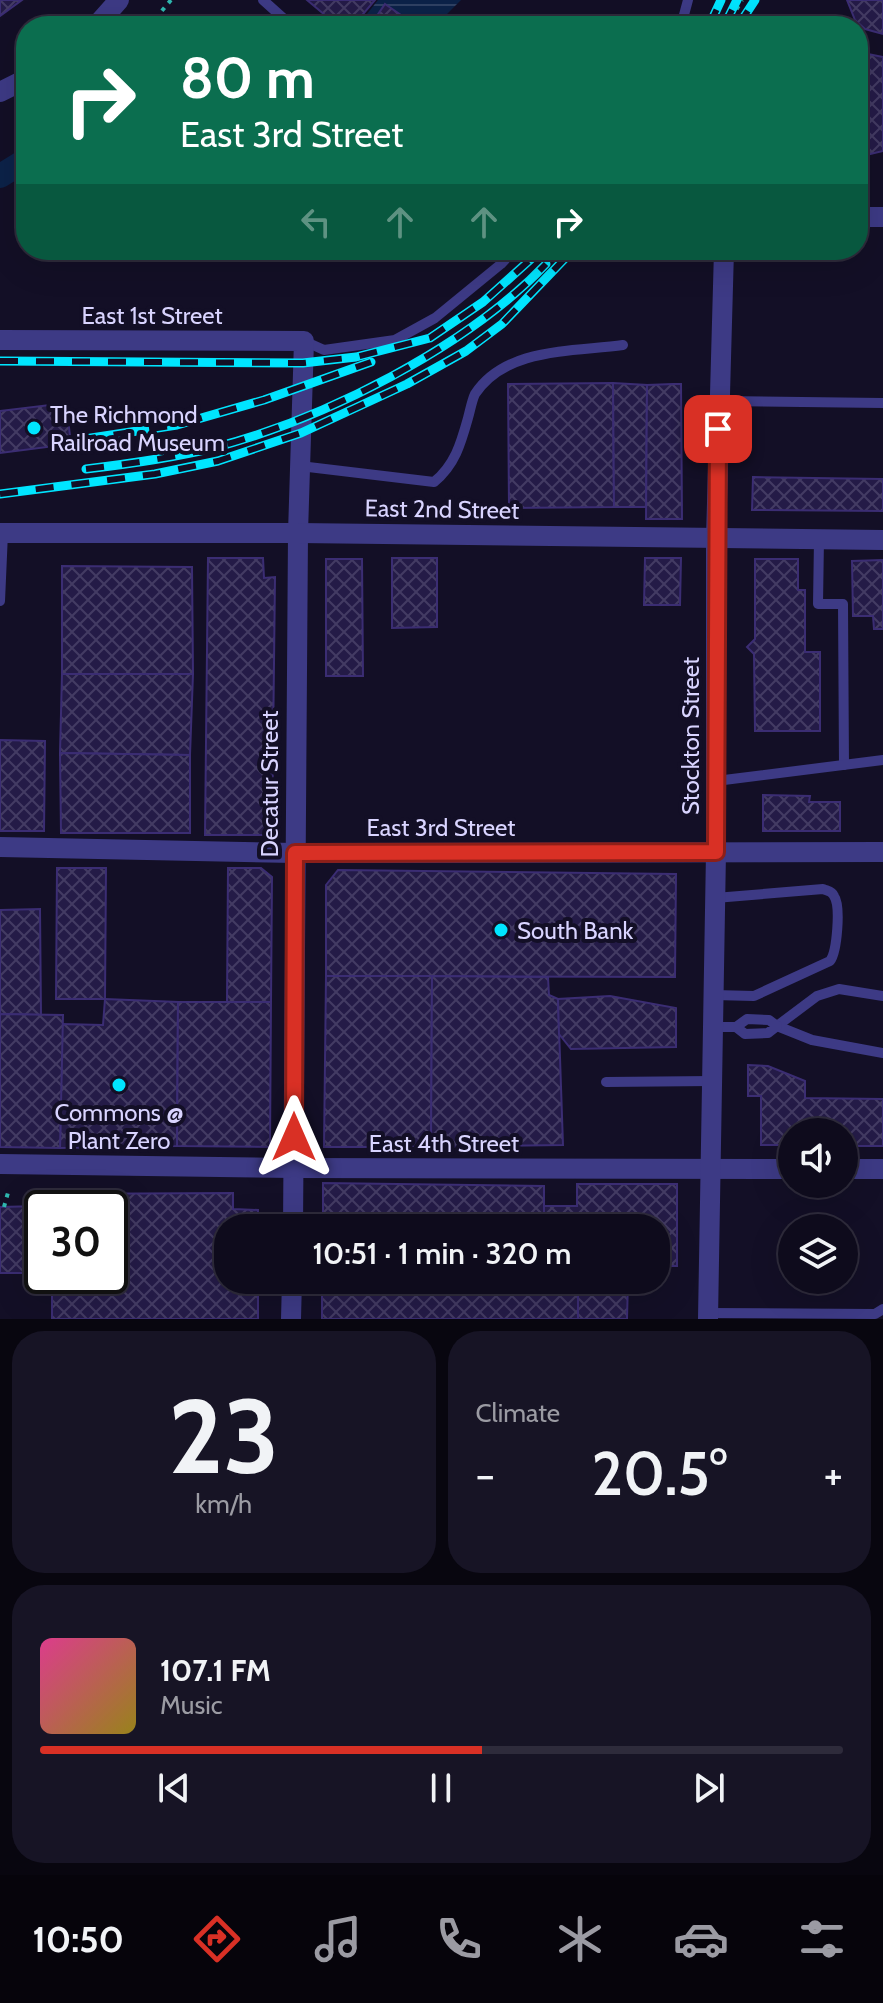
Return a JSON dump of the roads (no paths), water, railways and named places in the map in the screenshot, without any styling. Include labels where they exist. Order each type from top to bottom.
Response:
[{"type":"street","points":[[105,16],[119,0]]},
{"type":"street","name":"Stockton Street","points":[[708,1316],[716,852],[716,539],[724,260]]},
{"type":"street","name":"East 1st Street","points":[[0,340],[304,341]]},
{"type":"street","name":"Decatur Street","points":[[293,1214],[298,533],[304,341]]},
{"type":"street","name":"East 2nd Street","points":[[1,533],[883,540]]},
{"type":"street","name":"East 3rd Street","points":[[0,847],[295,853],[883,852]]},
{"type":"street","name":"East 4th Street","points":[[0,1164],[778,1169]]},
{"type":"street","points":[[858,1169],[883,1169]]},
{"type":"street","points":[[291,1319],[292,1294]]},
{"type":"lane","points":[[263,0],[281,16]]},
{"type":"lane","points":[[304,341],[324,350],[395,340],[435,318],[505,260]]},
{"type":"lane","points":[[300,466],[434,482],[448,471],[462,443],[475,395],[502,369],[522,358],[623,345]]},
{"type":"lane","points":[[719,401],[883,403]]},
{"type":"lane","points":[[0,601],[1,533]]},
{"type":"lane","points":[[819,539],[818,604],[843,604],[844,765]]},
{"type":"lane","points":[[716,781],[883,760]]},
{"type":"lane","points":[[714,995],[754,996],[830,961],[836,949],[835,896],[823,889],[715,898]]},
{"type":"lane","points":[[713,1027],[736,1027],[745,1034],[768,1033],[817,996],[839,989],[883,996]]},
{"type":"lane","points":[[777,1026],[812,1040],[883,1053]]},
{"type":"lane","points":[[606,1082],[712,1081]]},
{"type":"lane","points":[[708,1316],[875,1314],[883,1309]]},
{"type":"water","points":[[378,0],[461,0],[445,16],[365,16]]},
{"type":"waterway","points":[[0,176],[16,166]]},
{"type":"railway","points":[[714,16],[721,0]]},
{"type":"railway","points":[[729,16],[737,0]]},
{"type":"railway","points":[[745,16],[755,0]]},
{"type":"railway","points":[[0,361],[303,363],[356,357],[430,338],[483,302],[530,260]]},
{"type":"railway","points":[[0,494],[155,474],[218,461],[301,433],[407,384],[466,351],[502,324],[563,260]]},
{"type":"railway","points":[[86,469],[213,448],[301,419],[346,399],[391,377],[476,324],[546,264]]},
{"type":"railway","points":[[78,440],[177,425],[264,400],[371,362]]},
{"type":"place","name":"The Richmond Railroad Museum","points":[[34,428]]},
{"type":"place","name":"South Bank","points":[[501,930]]},
{"type":"place","name":"Commons @ Plant Zero","points":[[119,1085]]}]
